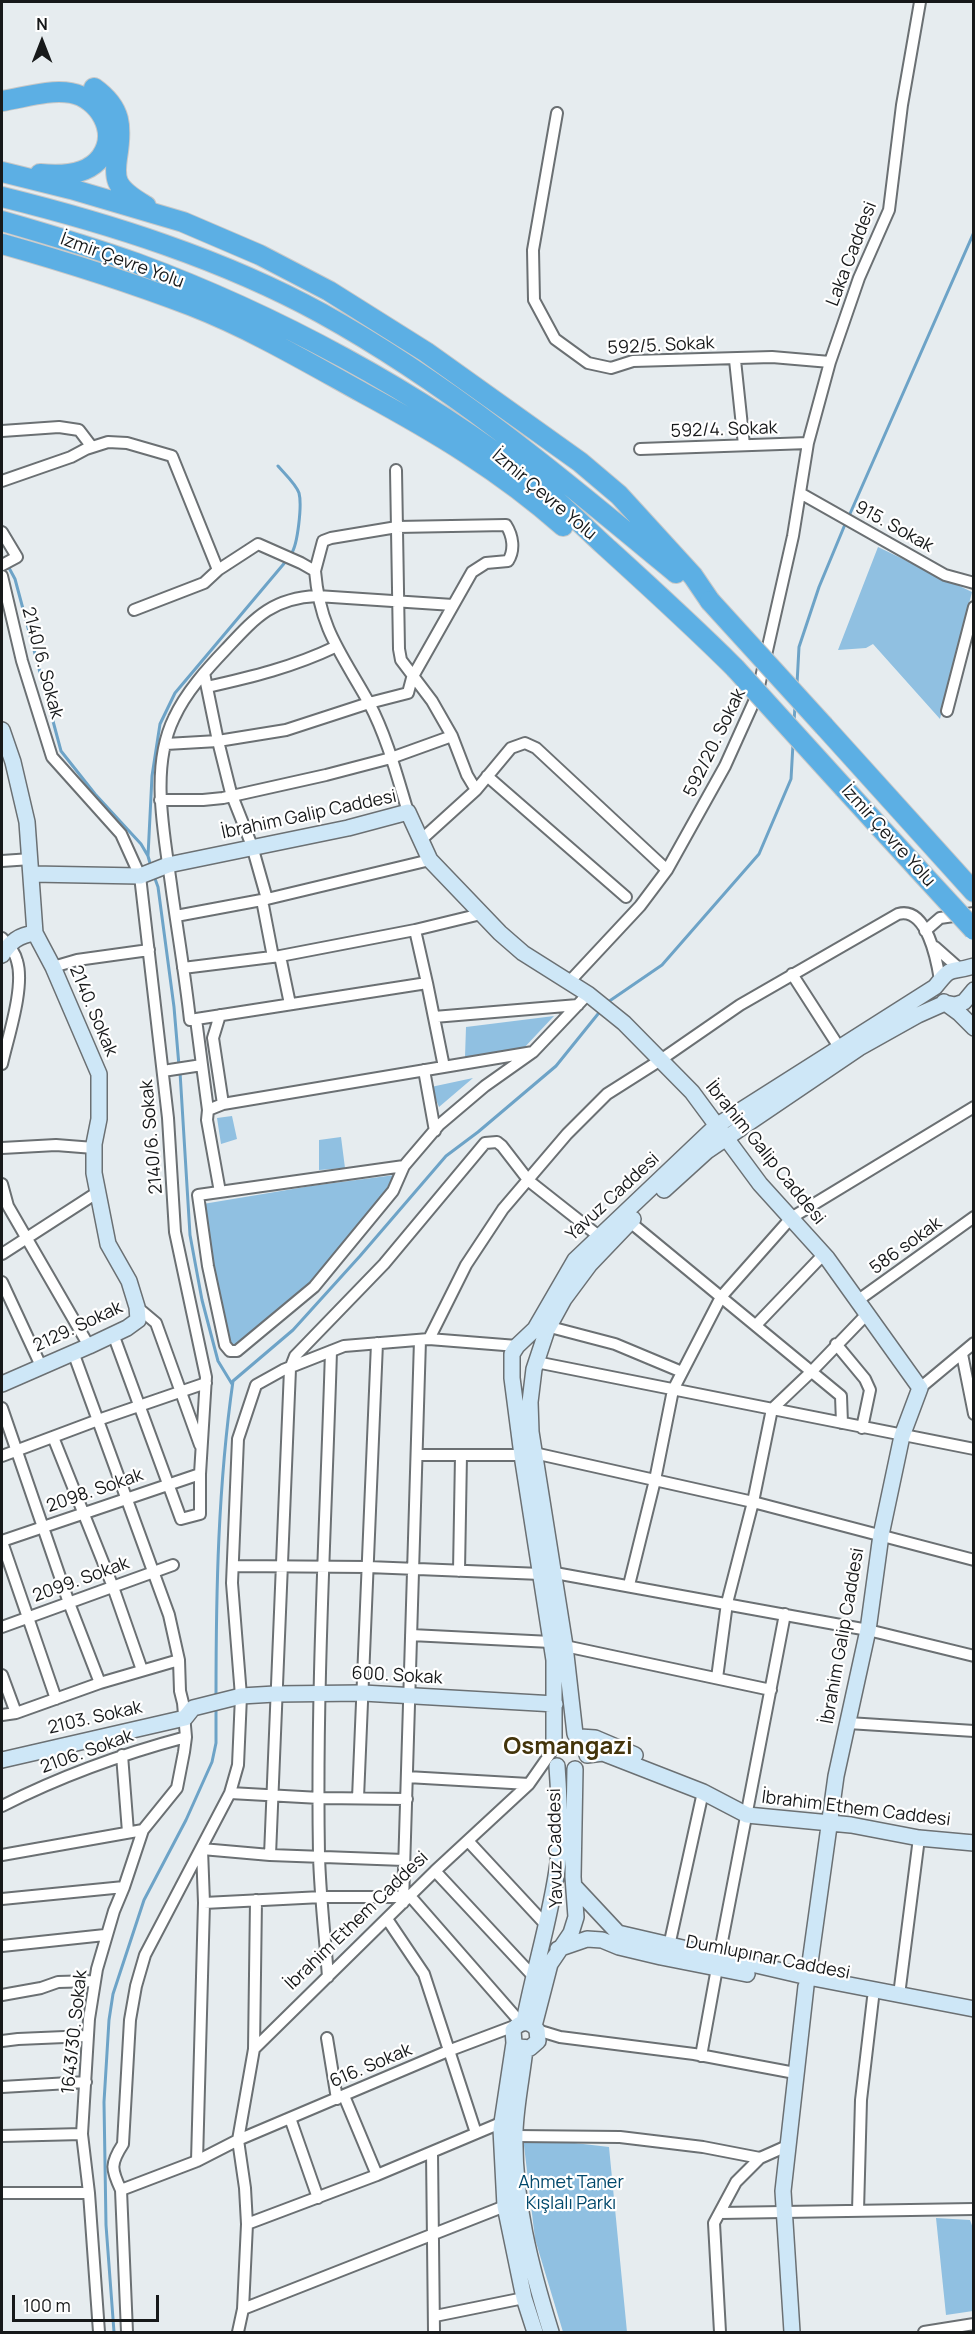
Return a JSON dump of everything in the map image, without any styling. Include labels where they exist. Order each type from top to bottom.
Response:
[{"type":"highway","points":[[2,87],[63,81],[82,83],[102,94],[113,107],[121,125],[116,164],[118,182],[133,198],[164,216]]},
{"type":"highway","points":[[2,101],[54,93],[72,93],[92,103],[105,120],[108,133],[106,146],[100,158],[91,166],[80,171],[45,174],[2,171]]},
{"type":"highway","points":[[2,171],[183,222],[260,255],[329,291],[426,352],[580,462],[618,495],[693,576],[711,601]]},
{"type":"highway","name":"İzmir Çevre Yolu","points":[[2,197],[110,227],[190,254],[245,276],[321,313],[430,380],[505,433],[711,601],[974,892]]},
{"type":"highway","name":"İzmir Çevre Yolu","points":[[2,221],[137,263],[225,299],[360,366],[472,437],[537,484],[686,618],[735,668],[974,930]]},
{"type":"highway","points":[[2,244],[111,276],[194,307],[310,364],[426,427],[525,492],[592,551],[686,618]]},
{"type":"main road","name":"2140. Sokak","points":[[2,730],[13,762],[27,822],[35,933],[53,967],[99,1074],[99,1119],[94,1148],[94,1173],[108,1244],[129,1281],[137,1313]]},
{"type":"main road","name":"İbrahim Galip Caddesi","points":[[31,866],[140,876],[168,865],[348,828],[408,812],[430,860],[481,914],[523,953],[570,981],[588,1000],[624,1023],[692,1092],[760,1184],[823,1255],[920,1388],[902,1436],[881,1535],[868,1630],[836,1776],[807,1981],[783,2191],[792,2332]]},
{"type":"main road","points":[[4,946],[22,934],[35,933]]},
{"type":"main road","points":[[967,968],[973,996]]},
{"type":"main road","name":"Yavuz Caddesi","points":[[526,2033],[532,1976],[547,1926],[558,1861],[554,1754],[554,1660],[558,1644],[556,1584],[528,1454],[511,1362],[512,1354],[535,1329],[576,1260],[721,1132],[839,1047],[935,987],[944,974],[952,969],[967,968]]},
{"type":"main road","points":[[940,981],[938,991],[940,999],[974,1028]]},
{"type":"main road","name":"Yavuz Caddesi","points":[[578,1736],[541,1574],[528,1454],[531,1432],[530,1402],[535,1365],[546,1330],[550,1327],[564,1299],[590,1264],[630,1222],[707,1151],[721,1132],[918,1015],[945,1003],[955,1005],[964,1002],[973,996]]},
{"type":"main road","name":"2129. Sokak","points":[[2,1384],[113,1334],[137,1313]]},
{"type":"main road","points":[[511,1362],[516,1370],[523,1372],[535,1365],[534,1356],[517,1346]]},
{"type":"main road","name":"600. Sokak","points":[[239,1696],[363,1693],[555,1704]]},
{"type":"main road","name":"2103. Sokak","points":[[2,1760],[189,1713],[239,1696]]},
{"type":"main road","points":[[563,1734],[578,1736],[585,1742],[587,1755],[580,1766],[565,1770],[554,1754],[563,1734]]},
{"type":"main road","name":"İbrahim Ethem Caddesi","points":[[578,1736],[595,1738],[696,1782],[703,1791]]},
{"type":"main road","name":"İbrahim Ethem Caddesi","points":[[587,1755],[603,1753],[703,1791],[747,1815],[830,1823],[919,1838],[974,1843]]},
{"type":"main road","name":"Yavuz Caddesi","points":[[526,2033],[550,1964],[571,1933],[576,1917],[575,1769]]},
{"type":"main road","points":[[575,1887],[618,1933],[669,1946],[718,1963]]},
{"type":"main road","name":"Dumlupınar Caddesi","points":[[558,1949],[587,1939],[602,1940],[619,1947],[718,1963],[807,1981],[873,1998],[974,2017]]},
{"type":"main road","points":[[807,1981],[974,2008]]},
{"type":"main road","points":[[526,2033],[501,2128],[505,2206],[524,2298],[535,2332]]},
{"type":"main road","points":[[526,2033],[515,2136],[519,2206],[540,2297],[551,2332]]},
{"type":"street","name":"Laka Caddesi","points":[[808,443],[830,362],[859,278],[889,210],[902,105],[920,2]]},
{"type":"street","name":"592/5. Sokak","points":[[557,113],[532,250],[534,300],[555,339],[588,363],[611,368],[633,361],[735,360],[772,357],[830,362]]},
{"type":"street","points":[[735,360],[744,445]]},
{"type":"street","points":[[2,431],[59,427],[80,430],[92,447]]},
{"type":"street","points":[[2,481],[108,442],[127,443],[172,456],[218,570]]},
{"type":"street","name":"592/4. Sokak","points":[[640,449],[808,443]]},
{"type":"street","name":"592/20. Sokak","points":[[570,981],[640,906],[668,870],[729,757],[757,695],[775,621],[808,443]]},
{"type":"street","points":[[396,470],[401,660],[412,678],[432,701],[452,736],[476,790]]},
{"type":"street","name":"915. Sokak","points":[[800,493],[945,575],[974,583]]},
{"type":"street","points":[[166,744],[218,741],[286,730],[369,703],[408,693],[412,678],[472,572],[486,563],[508,561],[512,554],[512,537],[506,525],[397,527],[331,538],[323,542],[315,572],[317,596],[335,647],[369,703],[391,758],[408,812]]},
{"type":"street","points":[[2,532],[17,557],[2,565]]},
{"type":"street","points":[[134,610],[204,583],[218,570],[258,544],[301,563],[315,572]]},
{"type":"street","name":"2140/6. Sokak","points":[[2,576],[22,661],[52,757],[121,834],[140,876],[168,1118],[175,1232],[206,1383],[200,1474],[200,1514],[181,1519],[113,1334]]},
{"type":"street","points":[[427,983],[190,1020],[160,800],[166,744],[173,718],[204,673],[248,625],[272,606],[296,597],[317,596],[453,605]]},
{"type":"street","points":[[947,711],[974,607]]},
{"type":"street","points":[[207,687],[264,675],[302,663],[335,647]]},
{"type":"street","points":[[204,673],[232,795],[252,846],[276,956],[290,1004]]},
{"type":"street","points":[[160,800],[203,800],[326,775],[391,758],[452,736]]},
{"type":"street","points":[[422,839],[476,790],[515,745],[525,742],[532,744],[668,870]]},
{"type":"street","points":[[487,776],[626,897]]},
{"type":"street","points":[[176,916],[265,899],[430,860]]},
{"type":"street","points":[[2,861],[31,866]]},
{"type":"street","points":[[526,2033],[405,1899],[404,1860],[417,1455],[425,1339],[466,1265],[503,1209],[567,1134],[607,1094],[740,1005],[897,914],[907,913],[917,919],[925,931],[934,947],[940,981]]},
{"type":"street","points":[[925,931],[940,918],[974,913]]},
{"type":"street","points":[[183,968],[276,956],[415,930],[481,914]]},
{"type":"street","points":[[415,930],[444,1067]]},
{"type":"street","points":[[2,1064],[20,977],[17,959],[4,946]]},
{"type":"street","points":[[934,947],[967,968]]},
{"type":"street","points":[[53,967],[77,960],[149,950]]},
{"type":"street","points":[[792,974],[839,1047]]},
{"type":"street","points":[[434,1017],[588,1000]]},
{"type":"street","points":[[404,1166],[198,1195],[208,1266],[225,1345],[230,1351],[237,1351],[314,1287],[393,1191],[404,1166],[435,1131],[485,1086],[533,1052],[588,1000]]},
{"type":"street","points":[[220,1015],[213,1038],[223,1104]]},
{"type":"street","points":[[196,1019],[208,1110],[207,1120],[220,1192]]},
{"type":"street","points":[[208,1110],[223,1104],[533,1052]]},
{"type":"street","points":[[163,1071],[202,1065]]},
{"type":"street","points":[[424,1070],[435,1131]]},
{"type":"street","points":[[629,1585],[674,1390],[721,1297],[791,1218],[974,1107]]},
{"type":"street","points":[[270,1855],[290,1369],[295,1356],[384,1264],[485,1143],[496,1142],[502,1146],[529,1181],[600,1237]]},
{"type":"street","points":[[2,1148],[56,1145],[94,1148]]},
{"type":"street","points":[[2,1184],[9,1206],[89,1346]]},
{"type":"street","points":[[2,1254],[98,1192]]},
{"type":"street","name":"586 sokak","points":[[857,1301],[974,1217]]},
{"type":"street","points":[[630,1222],[757,1324],[840,1396],[842,1423]]},
{"type":"street","points":[[757,1324],[823,1255]]},
{"type":"street","points":[[2,1282],[41,1366]]},
{"type":"street","name":"2140. Sokak","points":[[137,1313],[156,1323],[202,1451]]},
{"type":"street","points":[[717,1678],[727,1604],[753,1502],[772,1409],[867,1314]]},
{"type":"street","points":[[550,1327],[615,1344],[682,1372]]},
{"type":"street","points":[[127,2332],[121,2190],[113,2175],[113,2159],[123,2144],[130,2020],[145,1955],[230,1793],[238,1765],[239,1696],[231,1583],[238,1439],[256,1385],[344,1346],[425,1339],[517,1346]]},
{"type":"street","points":[[358,1798],[377,1343]]},
{"type":"street","points":[[920,1388],[974,1343]]},
{"type":"street","points":[[836,1344],[865,1379],[870,1389],[862,1428]]},
{"type":"street","points":[[328,1977],[319,1855],[319,1693],[331,1351]]},
{"type":"street","name":"1643/30. Sokak","points":[[73,1352],[169,1615],[179,1659],[180,1691],[189,1713],[177,1788],[143,1830],[105,1935],[94,1981],[82,2134],[89,2193],[99,2332]]},
{"type":"street","points":[[962,1354],[974,1414]]},
{"type":"street","points":[[535,1365],[974,1449]]},
{"type":"street","points":[[2,1456],[206,1383]]},
{"type":"street","points":[[2,1408],[69,1603],[100,1683]]},
{"type":"street","points":[[53,1437],[113,1587],[142,1670]]},
{"type":"street","points":[[417,1455],[528,1454],[753,1502],[974,1560]]},
{"type":"street","points":[[459,1571],[461,1455]]},
{"type":"street","name":"2098. Sokak","points":[[2,1541],[125,1497],[200,1474]]},
{"type":"street","points":[[2,1541],[56,1699]]},
{"type":"street","name":"2099. Sokak","points":[[2,1627],[173,1565]]},
{"type":"street","points":[[233,1566],[368,1567],[541,1574]]},
{"type":"street","points":[[556,1584],[555,1574],[629,1585],[868,1630],[974,1656]]},
{"type":"street","points":[[785,1614],[701,2055],[795,2073]]},
{"type":"street","points":[[411,1635],[558,1644],[771,1689]]},
{"type":"street","points":[[2,1715],[16,1713],[100,1683],[179,1659]]},
{"type":"street","points":[[2,1675],[16,1713]]},
{"type":"street","points":[[848,1723],[974,1731]]},
{"type":"street","name":"2106. Sokak","points":[[2,1806],[50,1782],[122,1755],[186,1737]]},
{"type":"street","name":"İbrahim Ethem Caddesi","points":[[254,2049],[405,1899],[529,1784],[554,1754]]},
{"type":"street","points":[[122,1755],[128,1832]]},
{"type":"street","points":[[407,1777],[529,1784]]},
{"type":"street","points":[[669,1946],[703,1791]]},
{"type":"street","points":[[230,1793],[407,1800]]},
{"type":"street","points":[[2,1855],[143,1830]]},
{"type":"street","points":[[899,1995],[919,1838]]},
{"type":"street","points":[[468,1842],[547,1926]]},
{"type":"street","points":[[202,1849],[270,1855],[319,1855],[404,1860]]},
{"type":"street","points":[[197,2161],[204,1903],[202,1849]]},
{"type":"street","points":[[435,1871],[532,1976]]},
{"type":"street","points":[[2,1899],[124,1887]]},
{"type":"street","points":[[204,1903],[322,1897],[405,1899]]},
{"type":"street","points":[[238,2332],[243,2308],[247,2224],[245,2188],[238,2140],[254,2049],[256,1900]]},
{"type":"street","points":[[387,1919],[424,1974],[476,2133]]},
{"type":"street","points":[[2,1946],[105,1935]]},
{"type":"street","points":[[2,1995],[41,1988],[58,1982],[94,1981]]},
{"type":"street","points":[[858,2211],[861,2100],[873,1998]]},
{"type":"street","name":"616. Sokak","points":[[121,2190],[197,2161],[238,2140],[448,2051],[526,2033],[701,2055]]},
{"type":"street","points":[[2,2041],[18,2038],[88,2036]]},
{"type":"street","points":[[327,2038],[340,2097],[377,2175]]},
{"type":"street","points":[[2,2087],[86,2082]]},
{"type":"street","points":[[290,2118],[318,2198]]},
{"type":"street","points":[[247,2224],[377,2175],[503,2122]]},
{"type":"street","points":[[2,2136],[82,2134]]},
{"type":"street","points":[[515,2136],[620,2137],[703,2147],[760,2158]]},
{"type":"street","points":[[720,2332],[714,2223],[736,2182],[760,2158],[787,2146]]},
{"type":"street","points":[[432,2152],[434,2332]]},
{"type":"street","points":[[2,2193],[89,2193]]},
{"type":"street","points":[[243,2308],[505,2206]]},
{"type":"street","points":[[720,2213],[974,2210]]},
{"type":"street","points":[[435,2316],[524,2298]]},
{"type":"street","points":[[924,2332],[974,2324]]},
{"type":"green space","points":[[878,547],[972,592],[940,719],[873,644],[866,648],[838,650]]},
{"type":"green space","points":[[554,1016],[522,1050],[465,1057],[466,1027]]},
{"type":"green space","points":[[473,1078],[439,1107],[431,1087]]},
{"type":"green space","points":[[232,1116],[237,1139],[221,1144],[217,1118]]},
{"type":"green space","points":[[341,1137],[345,1168],[319,1170],[319,1140]]},
{"type":"green space","points":[[395,1175],[389,1190],[299,1296],[235,1346],[230,1344],[214,1279],[203,1204]]},
{"type":"green space","name":"Ahmet Taner Kışlalı Parkı","points":[[523,2137],[609,2147],[627,2332],[563,2332],[535,2239]]},
{"type":"green space","points":[[936,2218],[970,2220],[974,2231],[973,2311],[946,2315]]},
{"type":"waterway","points":[[849,516],[974,232]]},
{"type":"waterway","points":[[278,466],[295,486],[300,498],[297,534],[291,554]]},
{"type":"waterway","points":[[797,684],[799,647],[819,587],[846,522]]},
{"type":"waterway","points":[[148,856],[152,776],[160,724],[175,693],[287,560]]},
{"type":"waterway","points":[[8,566],[15,579],[61,751],[95,794],[141,844],[151,867]]},
{"type":"waterway","points":[[794,723],[795,705]]},
{"type":"waterway","points":[[608,1002],[662,965],[759,854],[791,779],[793,744]]},
{"type":"waterway","points":[[154,876],[158,887],[174,1007],[179,1066]]},
{"type":"waterway","points":[[216,1697],[219,1539],[224,1460],[233,1381],[293,1330],[446,1156],[556,1066],[602,1009]]},
{"type":"waterway","points":[[180,1072],[190,1235],[202,1300],[218,1361],[232,1384]]},
{"type":"waterway","points":[[114,2332],[106,2225],[104,2102],[109,2020],[113,1994],[144,1900],[186,1820],[212,1762],[216,1743],[216,1707]]},
{"type":"district","name":"Osmangazi","points":[[568,1747]]}]
